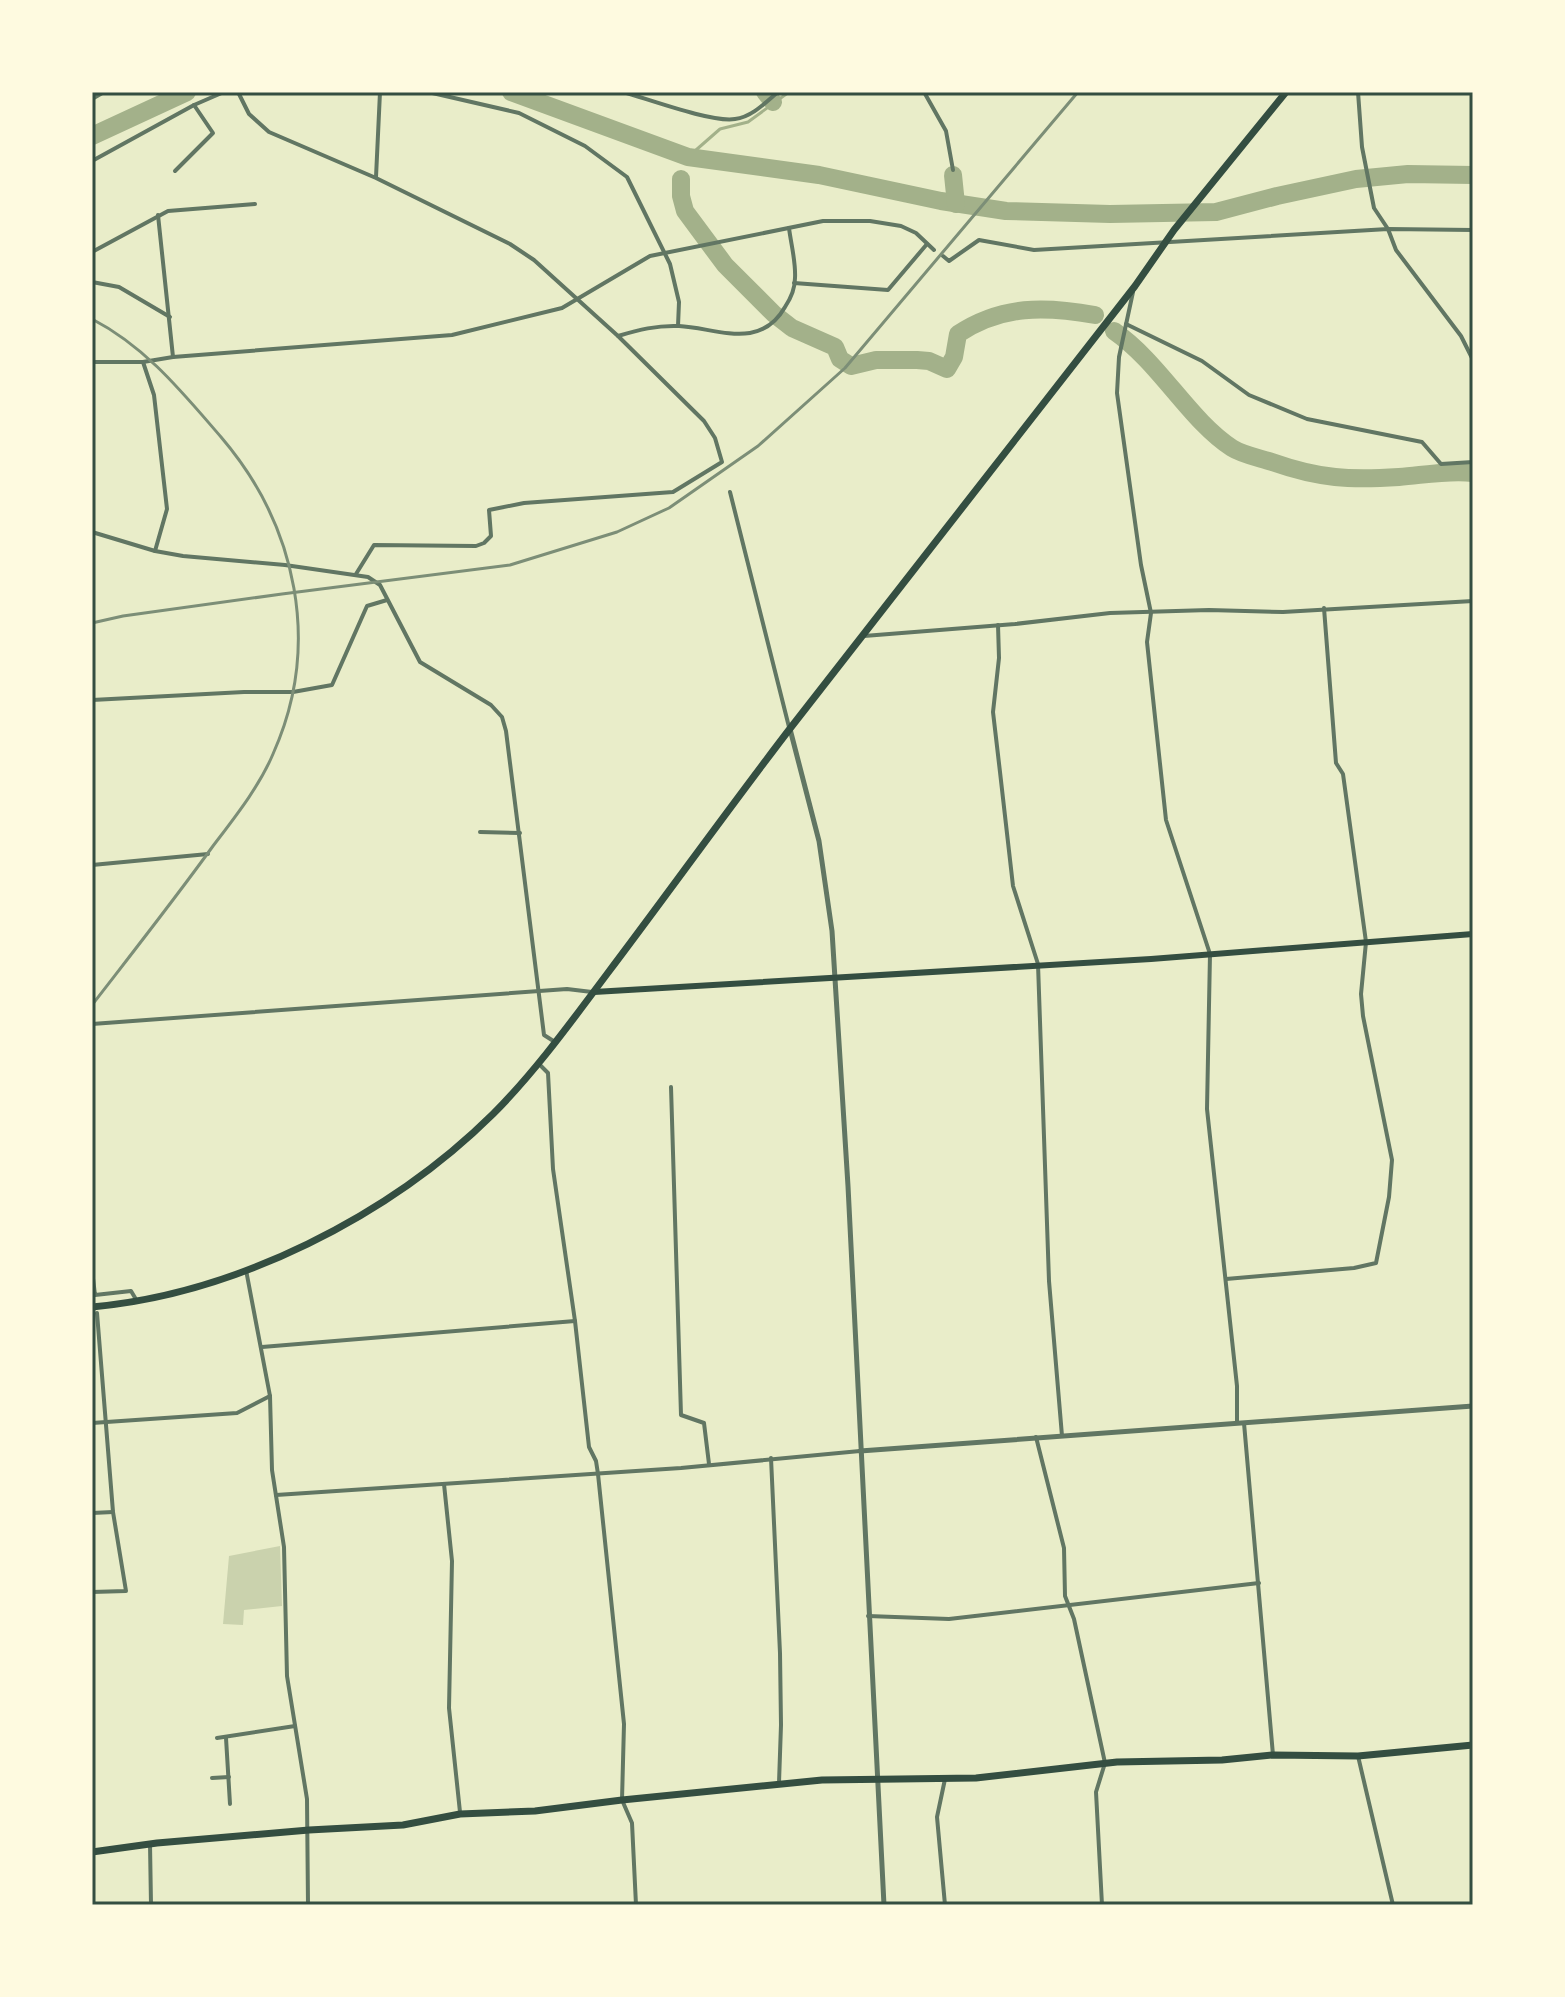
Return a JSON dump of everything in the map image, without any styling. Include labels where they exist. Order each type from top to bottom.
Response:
[{"type":"main road","points":[[94,1310],[246,1270],[294,1251],[402,1188],[492,1116],[594,992],[790,729],[1135,286],[1174,230],[1286,92]]},
{"type":"main road","points":[[594,992],[1210,954],[1473,934]]},
{"type":"main road","points":[[92,1852],[309,1830],[403,1825],[460,1814],[535,1811],[779,1784],[976,1778],[1105,1763],[1222,1760],[1273,1755],[1358,1756],[1473,1745]]},
{"type":"street","points":[[92,99],[104,92]]},
{"type":"street","points":[[92,161],[224,92]]},
{"type":"street","points":[[238,92],[249,114],[269,132],[376,178],[510,244],[534,260],[618,336],[704,421],[715,438],[722,462],[673,492],[524,503],[489,510],[491,536],[476,546],[374,545],[356,574]]},
{"type":"street","points":[[376,178],[380,92]]},
{"type":"street","points":[[428,92],[519,113],[585,146],[627,177],[666,253],[677,291],[678,326]]},
{"type":"street","points":[[623,92],[712,117],[735,119],[759,109],[778,92]]},
{"type":"street","points":[[924,92],[946,131],[953,170]]},
{"type":"street","points":[[1358,92],[1362,147],[1374,208],[1388,229],[1396,250],[1461,336],[1473,360]]},
{"type":"street","points":[[175,171],[213,133],[194,105]]},
{"type":"street","points":[[92,252],[168,211],[255,204]]},
{"type":"street","points":[[158,215],[173,357]]},
{"type":"street","points":[[92,362],[143,362],[452,335],[562,308],[650,256],[823,221],[870,221],[901,226],[916,233],[934,250]]},
{"type":"street","points":[[618,336],[647,328],[678,326],[717,334],[744,333],[771,325],[792,294],[794,283],[789,228]]},
{"type":"street","points":[[943,256],[949,261],[979,240],[1034,250],[1388,229],[1473,230]]},
{"type":"street","points":[[794,283],[888,290],[927,244]]},
{"type":"street","points":[[92,282],[119,287],[170,317]]},
{"type":"street","points":[[1135,286],[1119,357],[1117,393],[1141,565],[1151,613],[1147,642],[1166,820],[1210,954],[1207,1109],[1259,1583],[1273,1755]]},
{"type":"street","points":[[1126,324],[1202,361],[1249,395],[1307,419],[1422,442],[1441,464],[1473,462]]},
{"type":"street","points":[[143,362],[154,395],[167,509],[155,551]]},
{"type":"street","points":[[730,492],[819,841],[832,931],[884,1905]]},
{"type":"street","points":[[92,532],[155,551],[356,574],[380,585],[420,662],[491,705],[502,717],[520,833],[544,1035],[555,1042]]},
{"type":"street","points":[[92,700],[293,692],[332,685],[367,606],[387,600]]},
{"type":"street","points":[[864,636],[1110,613],[1209,610],[1283,612],[1473,601]]},
{"type":"street","points":[[1226,1279],[1354,1268],[1376,1263],[1389,1197],[1392,1160],[1363,1016],[1361,994],[1366,942],[1343,774],[1336,763],[1324,608]]},
{"type":"street","points":[[998,625],[999,658],[993,712],[1013,886],[1038,964],[1049,1281],[1062,1436]]},
{"type":"street","points":[[480,832],[520,833]]},
{"type":"street","points":[[92,865],[208,854]]},
{"type":"street","points":[[92,1024],[567,989],[594,992]]},
{"type":"street","points":[[538,1063],[548,1073],[553,1169],[589,1447],[598,1474],[624,1724],[622,1800],[632,1823],[636,1905]]},
{"type":"street","points":[[671,1087],[681,1415],[704,1423],[709,1464]]},
{"type":"street","points":[[92,1270],[95,1295],[131,1291],[137,1301]]},
{"type":"street","points":[[246,1270],[270,1396],[276,1495],[284,1547],[287,1676],[303,1767],[309,1830],[308,1905]]},
{"type":"street","points":[[92,1592],[126,1591],[113,1512],[102,1351],[94,1310]]},
{"type":"street","points":[[262,1347],[575,1321]]},
{"type":"street","points":[[92,1423],[237,1413],[270,1396]]},
{"type":"street","points":[[276,1495],[598,1474],[1036,1437],[1473,1406]]},
{"type":"street","points":[[1036,1437],[1064,1548],[1065,1596],[1074,1619],[1105,1763],[1096,1792],[1102,1905]]},
{"type":"street","points":[[771,1458],[780,1653],[779,1784]]},
{"type":"street","points":[[444,1484],[452,1561],[449,1708],[460,1814]]},
{"type":"street","points":[[92,1513],[113,1512]]},
{"type":"street","points":[[868,1616],[949,1619],[1259,1583]]},
{"type":"street","points":[[258,1721],[258,1730]]},
{"type":"street","points":[[217,1738],[295,1726]]},
{"type":"street","points":[[226,1738],[230,1804]]},
{"type":"street","points":[[1358,1756],[1393,1905]]},
{"type":"street","points":[[212,1778],[229,1777]]},
{"type":"street","points":[[945,1779],[937,1817],[945,1905]]},
{"type":"street","points":[[150,1844],[151,1905]]},
{"type":"green space","points":[[280,1546],[282,1606],[244,1610],[243,1625],[223,1624],[229,1556]]},
{"type":"waterway","points":[[92,136],[187,92]]},
{"type":"waterway","points":[[511,92],[688,157],[819,175],[941,201],[1006,211],[1110,214],[1216,212],[1356,179],[1408,174],[1473,175]]},
{"type":"waterway","points":[[765,92],[773,102]]},
{"type":"waterway","points":[[688,157],[720,129],[748,122],[789,92]]},
{"type":"waterway","points":[[953,175],[956,204]]},
{"type":"waterway","points":[[681,179],[685,211],[725,265],[774,314],[792,328],[835,347],[840,359],[851,366],[876,360],[917,360],[929,361],[947,369],[954,357],[958,334],[974,324],[1024,310],[1059,310],[1095,315]]},
{"type":"waterway","points":[[1114,331],[1146,359],[1216,436],[1241,453],[1305,472],[1335,477],[1473,473]]},
{"type":"railway","points":[[92,623],[123,616],[510,565],[617,532],[669,508],[758,446],[845,368],[1078,92]]},
{"type":"railway","points":[[92,319],[129,343],[162,372],[221,437],[247,472],[268,509],[284,548],[294,588],[298,629],[296,671],[288,713],[261,778],[230,824],[92,1005]]}]
